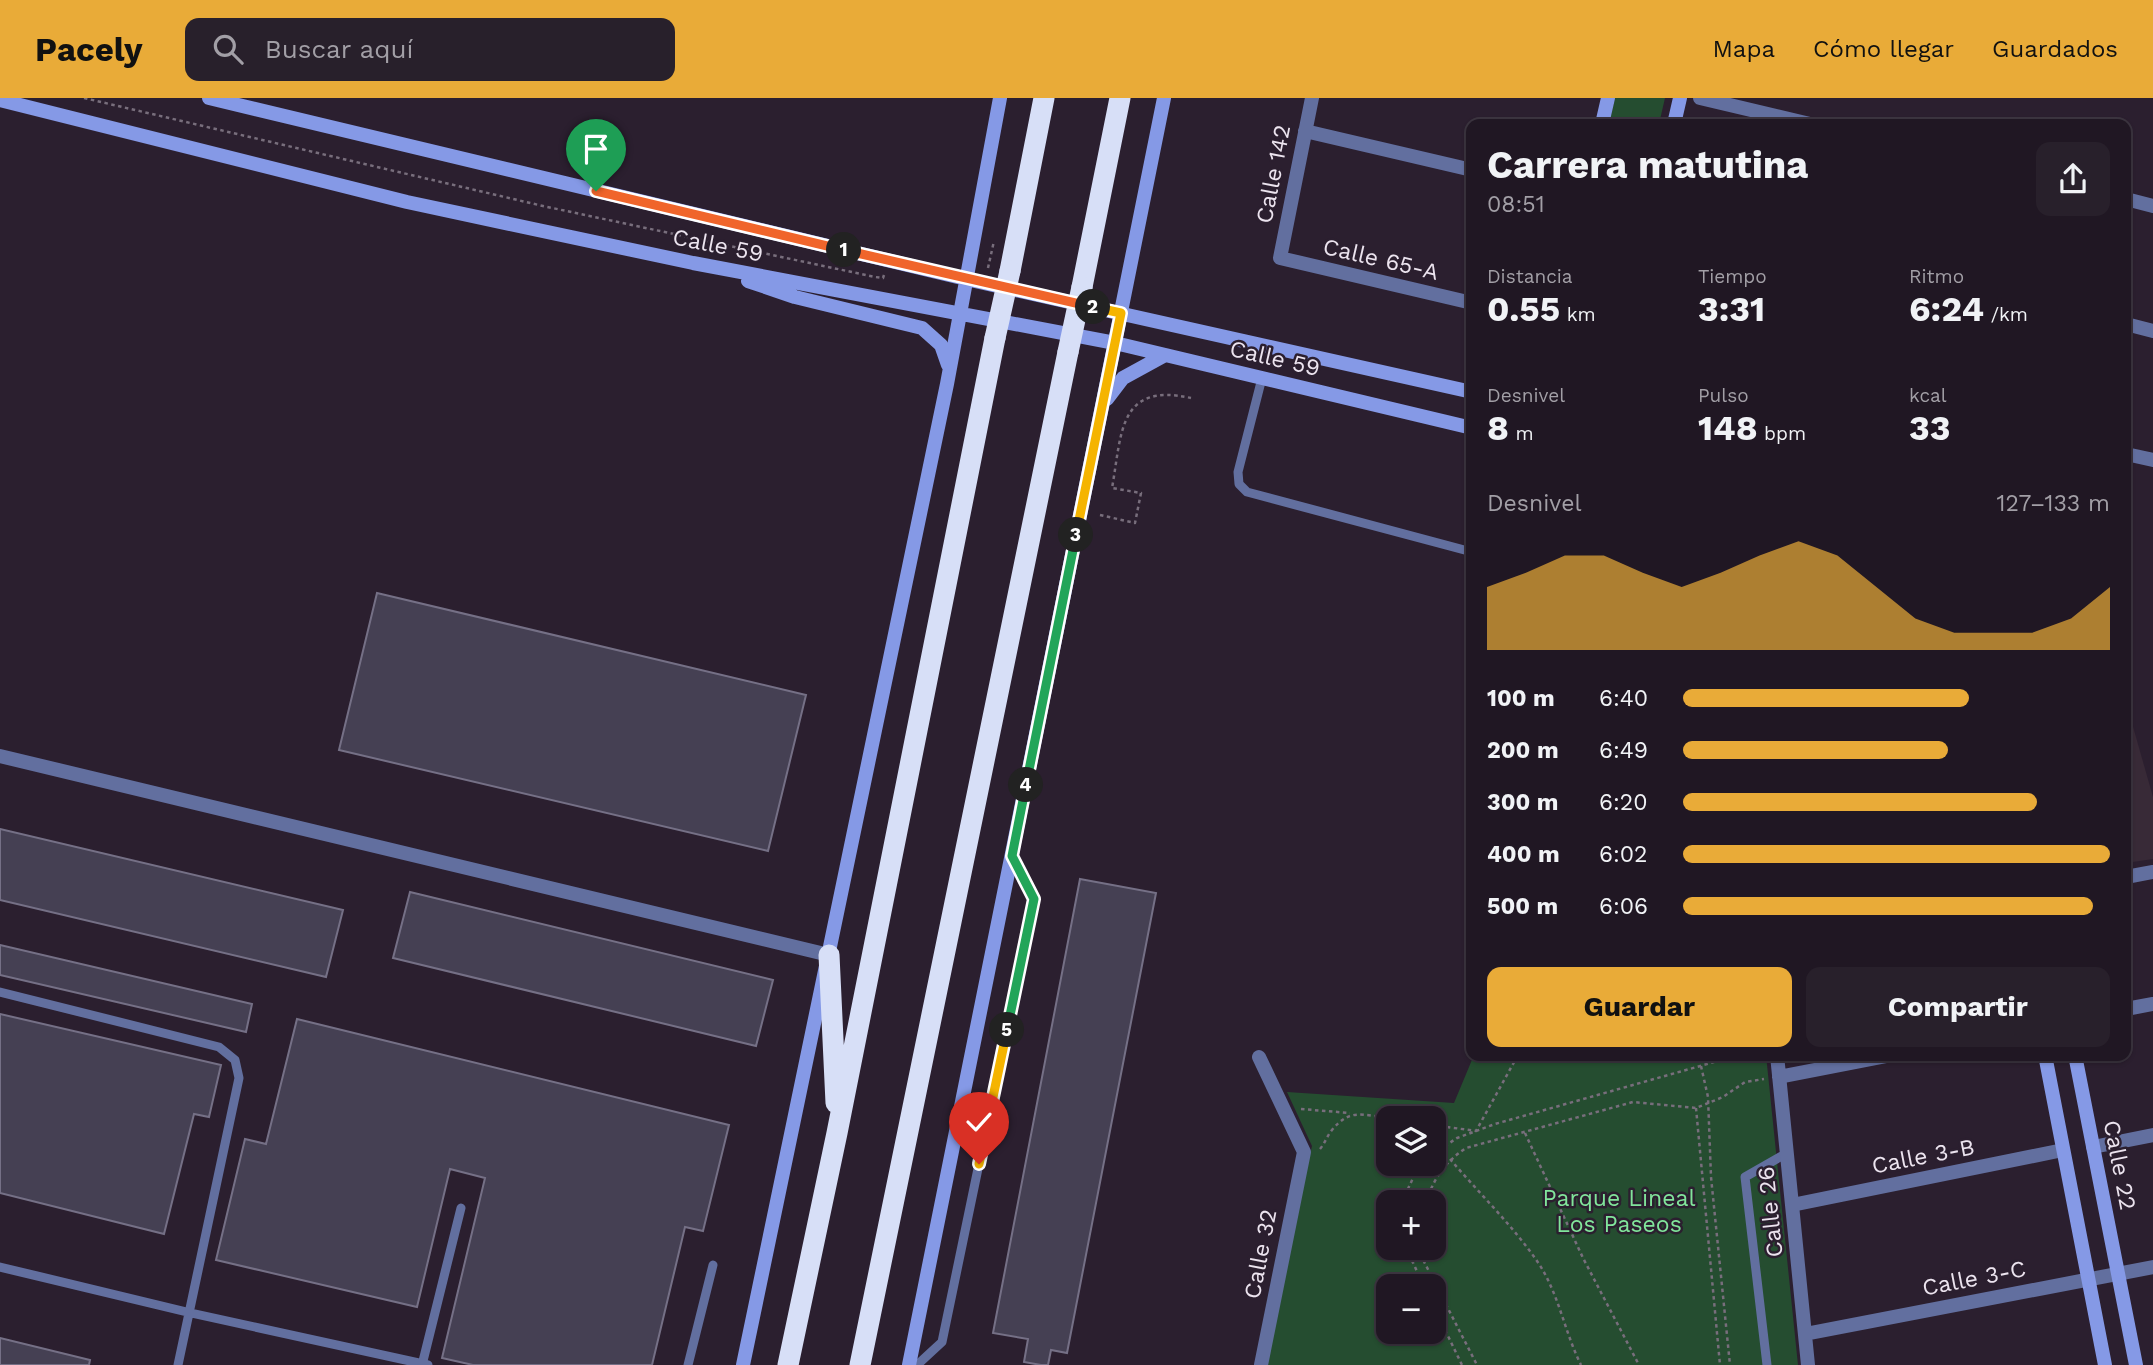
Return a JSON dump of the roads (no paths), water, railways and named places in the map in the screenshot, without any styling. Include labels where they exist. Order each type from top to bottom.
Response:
[{"type":"highway","points":[[788,1365],[1044,98]]},
{"type":"highway","points":[[860,1365],[1120,98]]},
{"type":"highway","points":[[829,955],[837,1133]]},
{"type":"main road","name":"Calle 59","points":[[209,98],[966,279],[1466,391]]},
{"type":"main road","points":[[743,1365],[947,384],[1000,98]]},
{"type":"main road","points":[[909,1365],[1164,98]]},
{"type":"main road","points":[[1603,119],[1608,98]]},
{"type":"main road","points":[[1675,119],[1680,98]]},
{"type":"main road","name":"Calle 59","points":[[0,100],[408,202],[693,263],[1115,343],[1466,427]]},
{"type":"main road","points":[[693,263],[795,297],[922,328],[941,345],[948,360],[947,384]]},
{"type":"main road","points":[[1101,409],[1134,369],[1165,355]]},
{"type":"main road","points":[[2046,1061],[2105,1365]]},
{"type":"main road","name":"Calle 22","points":[[2076,1061],[2136,1365]]},
{"type":"street","name":"Calle 142","points":[[1279,258],[1312,98]]},
{"type":"street","points":[[1700,98],[1789,119]]},
{"type":"street","points":[[1305,131],[1466,169]]},
{"type":"street","points":[[2131,201],[2153,206]]},
{"type":"street","name":"Calle 65-A","points":[[1279,258],[1466,302]]},
{"type":"street","points":[[2131,325],[2153,331]]},
{"type":"street","points":[[2131,455],[2153,460]]},
{"type":"street","points":[[0,756],[829,955]]},
{"type":"street","points":[[2131,876],[2153,872]]},
{"type":"street","points":[[2131,1008],[2153,1004]]},
{"type":"street","name":"Calle 32","points":[[1259,1057],[1303,1155],[1261,1365]]},
{"type":"street","name":"Calle 26","points":[[1778,1061],[1808,1365]]},
{"type":"street","points":[[1779,1075],[1858,1061]]},
{"type":"street","points":[[2093,1147],[2153,1135]]},
{"type":"street","name":"Calle 3-B","points":[[1792,1205],[2063,1150]]},
{"type":"street","name":"Calle 3-C","points":[[1805,1334],[2153,1267]]},
{"type":"lane","points":[[1262,378],[1238,472],[1239,484],[1247,492],[1466,550]]},
{"type":"lane","points":[[917,1365],[942,1342],[1034,899],[1012,856]]},
{"type":"lane","points":[[0,992],[219,1047],[235,1060],[239,1078],[178,1365]]},
{"type":"lane","points":[[1767,1365],[1745,1177],[1787,1153]]},
{"type":"lane","points":[[0,1267],[424,1365],[461,1208]]},
{"type":"lane","points":[[688,1365],[713,1265]]},
{"type":"park label","name":"Parque Lineal Los Paseos","points":[[1619,1211]]}]
